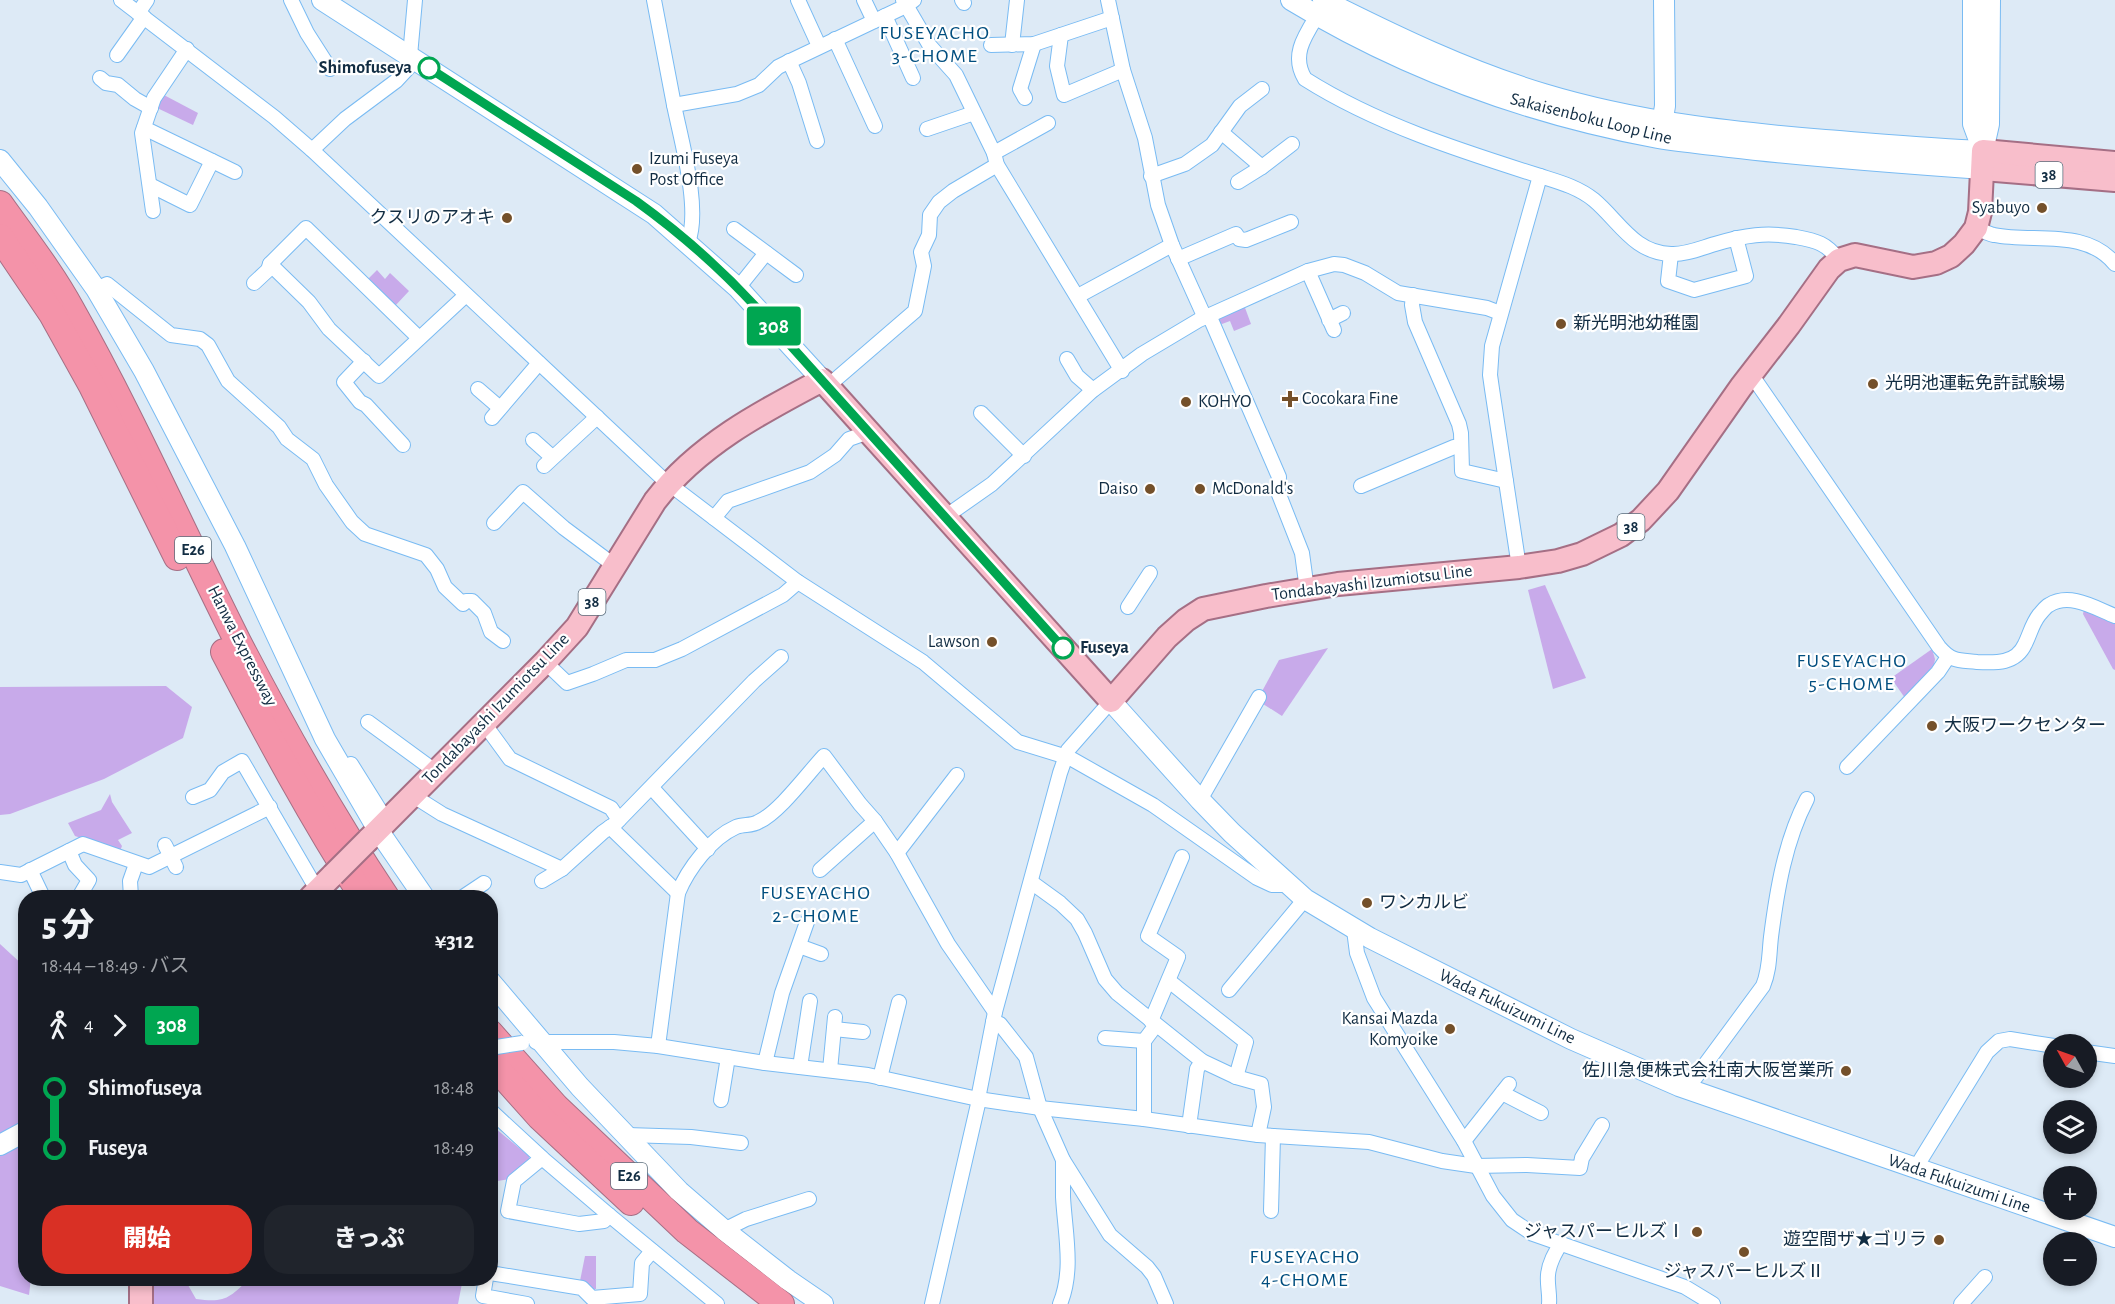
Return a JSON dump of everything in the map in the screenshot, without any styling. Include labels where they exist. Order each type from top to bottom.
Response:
[{"type":"highway","name":"Hanwa Expressway","points":[[0,204],[70,306],[110,379],[238,642],[347,836],[382,890]]},
{"type":"highway","name":"Hanwa Expressway","points":[[0,237],[52,314],[92,386],[278,755],[359,890]]},
{"type":"highway","name":"E26","points":[[498,1042],[556,1107],[679,1223],[781,1304]]},
{"type":"highway","name":"E26","points":[[498,1070],[540,1117],[675,1243],[753,1304]]},
{"type":"main road","points":[[322,0],[617,189],[654,214],[688,242],[738,288],[1111,701]]},
{"type":"main road","name":"Sakaisenboku Loop Line","points":[[1291,0],[1320,8],[1401,58],[1466,85],[1537,109],[1661,130],[1766,136],[1983,160]]},
{"type":"main road","points":[[1661,130],[1665,106],[1664,0]]},
{"type":"main road","points":[[1973,0],[1973,124],[1983,160]]},
{"type":"main road","points":[[1839,260],[1855,255],[1913,267],[1936,263],[1951,256],[1976,228],[1980,212],[1983,160],[1989,124],[1990,0]]},
{"type":"main road","points":[[0,160],[38,207],[96,289],[144,371],[187,451],[309,700],[325,739],[378,829],[419,890]]},
{"type":"main road","name":"38","points":[[1983,160],[2115,164]]},
{"type":"main road","name":"38","points":[[1983,160],[2115,180]]},
{"type":"main road","name":"Tondabayashi Izumiotsu Line","points":[[1111,701],[1167,637],[1203,609],[1369,580],[1519,567],[1558,561],[1582,554],[1621,535],[1641,520],[1668,491],[1751,374],[1829,269],[1839,260]]},
{"type":"main road","name":"Tondabayashi Izumiotsu Line","points":[[322,890],[378,829],[577,627],[655,501],[668,484],[735,428],[825,383]]},
{"type":"main road","name":"Wada Fukuizumi Line","points":[[1111,701],[1232,833],[1305,899],[1354,930],[1571,1039],[1687,1089],[2115,1237]]},
{"type":"main road","points":[[498,990],[580,1087],[679,1191],[724,1230],[823,1304]]},
{"type":"main road","points":[[0,1145],[18,1135]]},
{"type":"main road","points":[[141,1286],[141,1304]]},
{"type":"street","points":[[121,0],[274,117],[312,150],[668,484],[798,582],[923,662],[1018,742],[1070,758],[1153,806],[1257,878],[1272,885],[1288,885]]},
{"type":"street","points":[[117,55],[141,15],[147,0]]},
{"type":"street","points":[[291,0],[307,33],[330,69]]},
{"type":"street","points":[[312,150],[345,119],[396,81],[409,67],[415,0]]},
{"type":"street","points":[[654,0],[688,174],[692,220],[688,242]]},
{"type":"street","points":[[798,0],[819,46]]},
{"type":"street","points":[[864,0],[880,19],[913,78]]},
{"type":"street","points":[[1012,45],[1017,0]]},
{"type":"street","points":[[1108,0],[1123,70],[1145,138],[1158,205],[1178,259],[1207,317],[1279,477],[1278,492],[1302,553],[1307,590]]},
{"type":"street","points":[[674,105],[737,94],[759,85],[778,67],[880,19],[908,2],[930,46],[956,75],[996,159],[1122,371]]},
{"type":"street","points":[[1320,8],[1301,45],[1298,58],[1299,69],[1305,79],[1381,118],[1428,138],[1577,189],[1595,201],[1635,242],[1659,252],[1671,254],[1736,238],[1772,233],[1815,240],[1830,248],[1839,260]]},
{"type":"street","points":[[991,45],[1034,44],[1112,18]]},
{"type":"street","points":[[1061,35],[1057,66],[1064,95],[1123,70]]},
{"type":"street","points":[[835,39],[868,96],[875,126]]},
{"type":"street","points":[[1025,98],[1020,89],[1034,44]]},
{"type":"street","points":[[153,211],[142,133],[154,98],[187,49]]},
{"type":"street","points":[[789,61],[819,132]]},
{"type":"street","points":[[100,78],[106,83],[118,85],[151,108]]},
{"type":"street","points":[[1151,176],[1190,162],[1212,145],[1240,106],[1262,89]]},
{"type":"street","points":[[927,129],[974,113]]},
{"type":"street","points":[[825,383],[915,310],[924,266],[921,252],[929,235],[930,215],[939,202],[1048,123]]},
{"type":"street","points":[[144,128],[235,172]]},
{"type":"street","points":[[1221,132],[1262,167]]},
{"type":"street","points":[[1238,182],[1292,144]]},
{"type":"street","points":[[150,185],[190,205],[212,161]]},
{"type":"street","points":[[1519,567],[1490,375],[1492,346],[1500,313],[1540,176]]},
{"type":"street","points":[[1178,259],[1236,234],[1239,238],[1246,240],[1291,222]]},
{"type":"street","points":[[255,284],[268,270],[270,264],[306,228],[419,338]]},
{"type":"street","points":[[1976,228],[1994,235],[2082,242],[2100,250],[2115,264]]},
{"type":"street","points":[[734,230],[766,253],[791,267]]},
{"type":"street","points":[[1671,254],[1668,281],[1695,296],[1746,276],[1736,238]]},
{"type":"street","points":[[1078,296],[1172,245]]},
{"type":"street","points":[[738,288],[766,253]]},
{"type":"street","points":[[270,264],[309,302],[329,329],[379,376],[466,295]]},
{"type":"street","points":[[945,517],[992,484],[1093,390],[1122,371],[1142,354],[1207,317],[1308,271],[1334,264],[1344,265],[1365,273],[1398,293],[1487,308],[1500,313]]},
{"type":"street","points":[[1308,271],[1332,325],[1343,313]]},
{"type":"street","points":[[96,289],[107,284],[171,335],[200,339],[208,345],[228,381],[279,427],[287,439],[313,459],[326,485],[352,522],[365,534],[436,557],[437,569],[445,587],[463,604],[466,601],[472,601],[484,613],[491,632],[503,641]]},
{"type":"street","points":[[1413,296],[1415,322],[1459,424],[1462,471],[1506,482]]},
{"type":"street","points":[[1066,359],[1077,376],[1093,390]]},
{"type":"street","points":[[364,361],[344,382],[360,402],[366,405],[377,426],[403,445]]},
{"type":"street","points":[[478,389],[496,413],[539,363]]},
{"type":"street","points":[[1751,374],[1948,657],[1955,660],[1991,663],[2009,660],[2019,654],[2025,646],[2035,620],[2047,605],[2063,600],[2080,601],[2115,616]]},
{"type":"street","points":[[981,413],[1023,456]]},
{"type":"street","points":[[533,440],[548,461],[597,417]]},
{"type":"street","points":[[714,518],[728,501],[810,472],[835,455],[849,440],[869,432]]},
{"type":"street","points":[[1361,486],[1461,446]]},
{"type":"street","points":[[494,523],[523,492],[564,528],[615,566]]},
{"type":"street","points":[[1128,607],[1150,573]]},
{"type":"street","points":[[544,662],[567,683],[626,660],[655,660],[682,649],[783,596],[798,582]]},
{"type":"street","points":[[542,881],[562,869],[614,824],[652,788],[754,681],[781,657]]},
{"type":"street","points":[[1847,767],[1938,672],[1948,657]]},
{"type":"street","points":[[1200,800],[1259,697]]},
{"type":"street","points":[[932,1304],[978,1104],[994,1017],[1065,757],[1068,750],[1111,701]]},
{"type":"street","points":[[368,722],[435,771]]},
{"type":"street","points":[[483,722],[510,759],[611,808],[614,824],[678,893]]},
{"type":"street","points":[[658,1046],[678,893],[684,877],[720,836],[737,827],[758,822],[775,810],[824,756],[897,853],[948,944],[994,1017],[1026,1057],[1040,1108],[1063,1160],[1110,1235],[1147,1267],[1154,1276],[1166,1304]]},
{"type":"street","points":[[193,797],[210,790],[223,772],[242,760],[312,881],[322,890]]},
{"type":"street","points":[[351,764],[381,812],[378,829]]},
{"type":"street","points":[[897,853],[957,775]]},
{"type":"street","points":[[652,788],[708,849]]},
{"type":"street","points":[[412,795],[442,814],[562,869]]},
{"type":"street","points":[[1687,1089],[1763,986],[1769,971],[1771,938],[1787,848],[1798,815],[1807,799]]},
{"type":"street","points":[[0,872],[21,875],[82,844],[149,867],[270,807]]},
{"type":"street","points":[[820,870],[875,821]]},
{"type":"street","points":[[69,851],[75,866],[89,880],[83,890]]},
{"type":"street","points":[[1144,1119],[1144,1041],[1154,1023],[1178,957],[1148,936],[1182,857]]},
{"type":"street","points":[[131,890],[130,881],[136,864]]},
{"type":"street","points":[[30,870],[40,890]]},
{"type":"street","points":[[1031,882],[1060,903],[1077,919],[1105,979],[1117,993],[1202,1061],[1236,1077],[1261,1084],[1271,1211]]},
{"type":"street","points":[[1229,990],[1305,899]]},
{"type":"street","points":[[765,1063],[774,1003],[807,922]]},
{"type":"street","points":[[1354,930],[1357,953],[1374,998],[1464,1141],[1493,1196],[1512,1220],[1533,1234],[1685,1287],[1713,1304]]},
{"type":"street","points":[[799,946],[821,954]]},
{"type":"street","points":[[1168,981],[1246,1042],[1236,1077]]},
{"type":"street","points":[[801,1066],[810,1001]]},
{"type":"street","points":[[880,1078],[899,1002]]},
{"type":"street","points":[[830,1070],[835,1023],[863,1032]]},
{"type":"street","points":[[1105,1038],[1144,1041]]},
{"type":"street","points":[[1915,1169],[1988,1052],[2000,1041],[2010,1039],[2043,1044]]},
{"type":"street","points":[[498,1047],[542,1041],[614,1041],[658,1046],[880,1078],[978,1099],[1040,1108],[1144,1119],[1266,1136],[1369,1142],[1442,1161],[1476,1166],[1527,1165],[1580,1168],[1582,1158],[1602,1125]]},
{"type":"street","points":[[2097,1054],[2115,1056]]},
{"type":"street","points":[[721,1100],[728,1057]]},
{"type":"street","points":[[1189,1125],[1197,1069],[1202,1061]]},
{"type":"street","points":[[1464,1141],[1505,1088],[1542,1113]]},
{"type":"street","points":[[498,1117],[542,1158],[717,1304]]},
{"type":"street","points":[[627,1135],[692,1132],[734,1139]]},
{"type":"street","points":[[542,1158],[538,1164],[514,1181],[508,1211],[579,1224],[604,1221],[609,1215]]},
{"type":"street","points":[[1060,1304],[1064,1293],[1069,1257],[1063,1160]]},
{"type":"street","points":[[724,1230],[746,1218],[809,1199]]},
{"type":"street","points":[[1549,1304],[1550,1263],[1560,1243]]},
{"type":"street","points":[[498,1274],[582,1288],[592,1301],[640,1294],[642,1263],[652,1251]]},
{"type":"street","points":[[1961,1304],[1985,1276]]},
{"type":"street","points":[[485,1286],[483,1296],[527,1304]]},
{"type":"shaded area","points":[[162,94],[198,113],[193,125],[155,107]]},
{"type":"shaded area","points":[[377,270],[385,279],[390,273],[409,291],[395,306],[368,279]]},
{"type":"shaded area","points":[[1244,305],[1251,324],[1234,331],[1230,321],[1222,324],[1217,322],[1219,315]]},
{"type":"shaded area","points":[[1545,585],[1586,678],[1553,689],[1528,590]]},
{"type":"shaded area","points":[[2084,609],[2115,623],[2115,670],[2083,614]]},
{"type":"shaded area","points":[[1328,648],[1282,716],[1260,702],[1260,695],[1279,660]]},
{"type":"shaded area","points":[[1932,649],[1934,665],[1905,698],[1891,678]]},
{"type":"shaded area","points":[[166,686],[192,707],[183,738],[104,779],[10,814],[0,815],[0,687]]},
{"type":"shaded area","points":[[110,794],[112,802],[132,833],[118,840],[122,846],[120,851],[75,836],[68,823],[101,810]]},
{"type":"shaded area","points":[[0,944],[18,961],[18,1286],[30,1286],[29,1295],[0,1286]]},
{"type":"shaded area","points":[[498,1131],[529,1156],[530,1164],[510,1179],[498,1181]]},
{"type":"shaded area","points":[[585,1256],[596,1256],[596,1289],[592,1289],[585,1281],[580,1281]]},
{"type":"shaded area","points":[[148,1286],[189,1286],[196,1299],[214,1300],[226,1298],[241,1286],[461,1286],[458,1304],[148,1304]]},
{"type":"bus line","name":"308","points":[[429,68],[636,201],[688,242],[756,307],[1063,648]]},
{"type":"place","name":"Shimofuseya","points":[[429,68]]},
{"type":"place","name":"Izumi Fuseya Post Office","points":[[637,169]]},
{"type":"place","name":"Syabuyo","points":[[2042,208]]},
{"type":"place","name":"クスリのアオキ","points":[[507,218]]},
{"type":"place","name":"新光明池幼稚園","points":[[1561,324]]},
{"type":"place","name":"光明池運転免許試験場","points":[[1873,384]]},
{"type":"place","name":"Cocokara Fine","points":[[1290,399]]},
{"type":"place","name":"KOHYO","points":[[1186,402]]},
{"type":"place","name":"Daiso","points":[[1150,489]]},
{"type":"place","name":"McDonald's","points":[[1200,489]]},
{"type":"place","name":"Lawson","points":[[992,642]]},
{"type":"place","name":"Fuseya","points":[[1063,648]]},
{"type":"place","name":"大阪ワークセンター","points":[[1932,726]]},
{"type":"place","name":"ワンカルビ","points":[[1367,903]]},
{"type":"place","name":"Kansai Mazda Komyoike","points":[[1450,1029]]},
{"type":"place","name":"佐川急便株式会社南大阪営業所","points":[[1846,1071]]},
{"type":"place","name":"ジャスパーヒルズⅠ","points":[[1697,1232]]},
{"type":"place","name":"遊空間ザ★ゴリラ","points":[[1939,1240]]},
{"type":"place","name":"ジャスパーヒルズⅡ","points":[[1744,1252]]},
{"type":"district","name":"FUSEYACHO 3-CHOME","points":[[935,44]]},
{"type":"district","name":"FUSEYACHO 5-CHOME","points":[[1852,672]]},
{"type":"district","name":"FUSEYACHO 2-CHOME","points":[[816,904]]},
{"type":"district","name":"FUSEYACHO 4-CHOME","points":[[1305,1268]]}]
